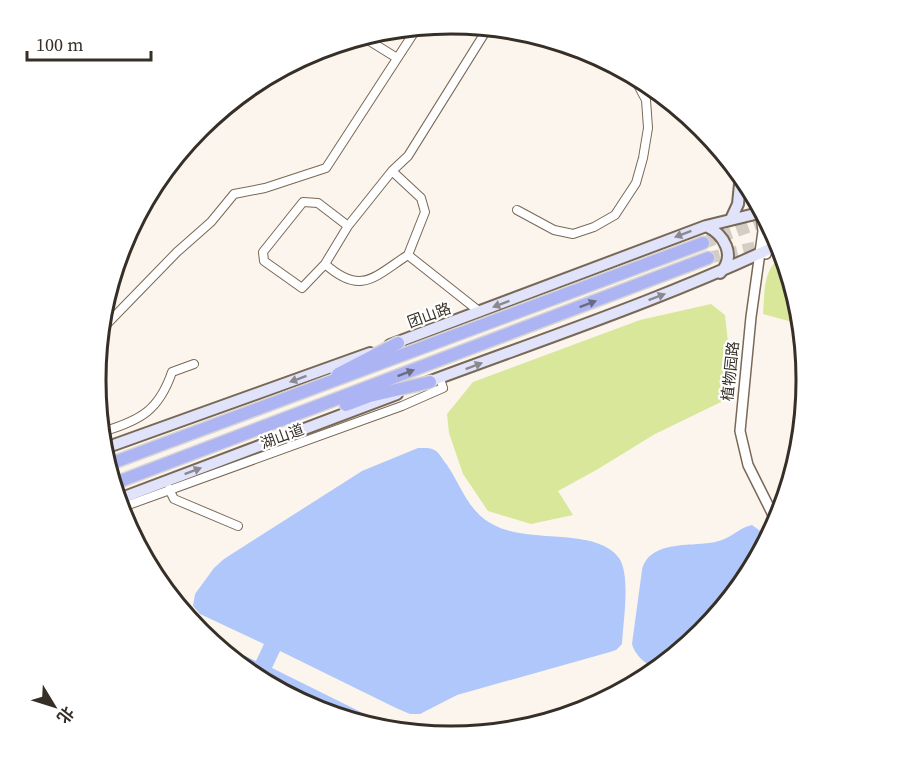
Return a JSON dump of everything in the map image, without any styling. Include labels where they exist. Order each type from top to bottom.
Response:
[{"type":"highway","name":"团山路","points":[[115,462],[703,243]]},
{"type":"highway","points":[[121,481],[708,258]]},
{"type":"highway","points":[[286,400],[398,342]]},
{"type":"highway","points":[[289,418],[298,422],[370,396],[435,380]]},
{"type":"main road","points":[[731,219],[738,204],[739,190]]},
{"type":"main road","name":"团山路","points":[[112,446],[480,312],[706,226],[754,215]]},
{"type":"main road","points":[[706,226],[719,233],[726,245],[728,260],[720,273]]},
{"type":"main road","points":[[126,497],[168,486],[435,380],[720,273],[770,249]]},
{"type":"street","points":[[348,226],[318,203],[303,202],[263,252],[264,261],[302,288],[325,264],[348,226],[392,171],[408,156],[483,36]]},
{"type":"street","points":[[111,321],[177,252],[211,222],[234,194],[265,188],[326,168],[411,37]]},
{"type":"street","points":[[373,43],[397,58]]},
{"type":"street","points":[[517,210],[554,230],[573,234],[594,227],[615,215],[636,183],[643,158],[648,128],[646,100],[642,92]]},
{"type":"street","points":[[325,264],[349,280],[366,282],[408,255],[425,212],[422,198],[392,171]]},
{"type":"street","name":"植物园路","points":[[763,232],[763,252],[757,275],[740,419],[740,440],[748,465],[771,509]]},
{"type":"street","points":[[763,252],[768,243]]},
{"type":"street","points":[[408,255],[480,312]]},
{"type":"street","points":[[109,429],[140,417],[153,408],[172,372],[195,364]]},
{"type":"street","points":[[129,504],[168,486],[174,499],[238,526]]},
{"type":"green space","points":[[775,262],[792,322],[763,314],[766,282]]},
{"type":"green space","points":[[711,304],[725,315],[729,351],[723,401],[655,434],[558,491],[573,515],[531,524],[488,511],[463,474],[449,433],[447,414],[473,382],[640,320]]},
{"type":"water","points":[[418,448],[430,448],[437,452],[447,465],[466,498],[485,520],[509,531],[579,539],[609,548],[619,558],[625,576],[622,644],[610,652],[457,695],[420,714],[410,714],[396,708],[280,651],[272,668],[367,715],[298,690],[259,667],[241,654],[256,661],[264,644],[200,614],[193,606],[195,594],[214,568],[224,559],[362,471]]},
{"type":"water","points":[[752,525],[761,532],[725,590],[711,608],[679,640],[648,664],[645,662],[637,654],[632,644],[642,570],[647,560],[654,553],[664,549],[719,541]]},
{"type":"tunnel","points":[[703,243],[759,223]]},
{"type":"tunnel","points":[[708,258],[769,245]]}]
